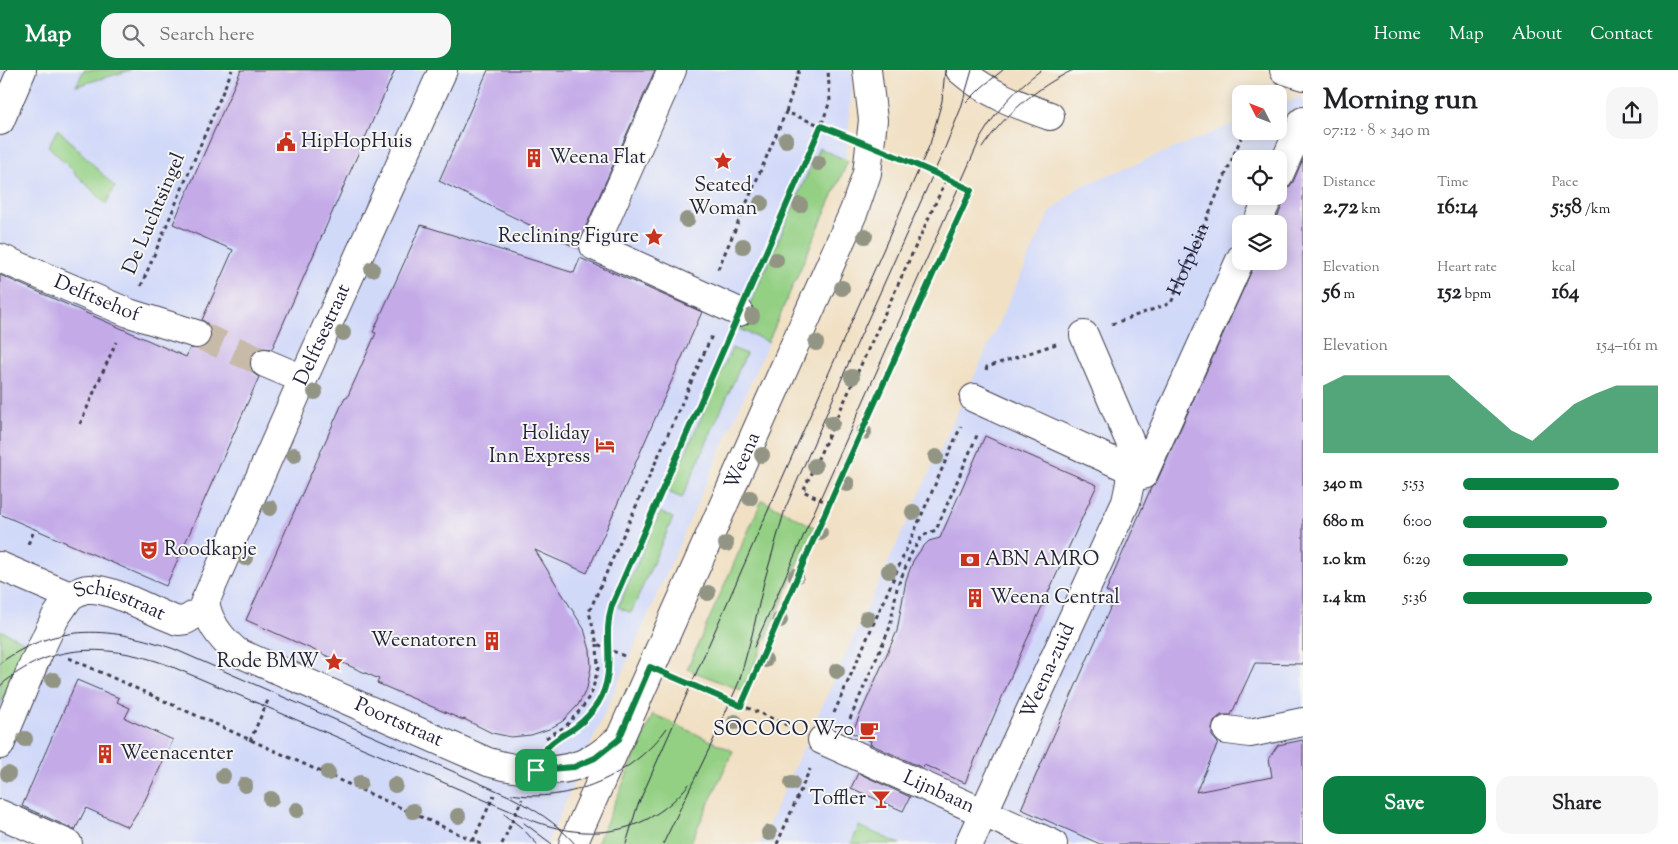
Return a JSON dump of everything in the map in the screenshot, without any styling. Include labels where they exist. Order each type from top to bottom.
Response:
[{"type":"street","points":[[0,121],[22,70]]},
{"type":"street","name":"Delftsestraat","points":[[205,601],[442,70]]},
{"type":"street","points":[[672,70],[594,246],[723,305]]},
{"type":"street","name":"Weena","points":[[573,844],[854,211],[867,173],[874,120],[867,70]]},
{"type":"street","points":[[960,70],[970,79],[1006,100],[1050,116]]},
{"type":"street","points":[[1284,70],[1303,76]]},
{"type":"street","points":[[1287,157],[1303,121]]},
{"type":"street","name":"Delftsehof","points":[[0,258],[129,313],[196,334]]},
{"type":"street","points":[[982,401],[1142,475],[1236,270]]},
{"type":"street","points":[[1084,334],[1133,449],[1130,470]]},
{"type":"street","points":[[266,363],[303,379]]},
{"type":"street","name":"Weena-zuid","points":[[969,844],[1126,502],[1130,483],[1130,470]]},
{"type":"street","name":"Schiestraat","points":[[0,566],[70,596],[88,589],[98,590],[113,594],[178,621],[195,616],[201,611],[205,601]]},
{"type":"street","points":[[0,745],[55,618],[70,596]]},
{"type":"street","name":"Poortstraat","points":[[205,601],[210,619],[217,632],[236,652],[488,762],[507,767],[536,770],[574,767],[595,758],[619,739]]},
{"type":"street","points":[[1227,730],[1250,733],[1303,722]]},
{"type":"street","name":"Lijnbaan","points":[[830,744],[1053,844]]},
{"type":"street","points":[[0,814],[68,844]]},
{"type":"path","name":"De Luchtsingel","points":[[80,424],[232,70]]},
{"type":"path","points":[[502,844],[544,750],[588,716],[604,692],[609,672],[606,628],[612,605],[723,305],[799,70]]},
{"type":"path","points":[[828,70],[830,101],[821,126],[723,305],[589,612],[596,644],[830,744]]},
{"type":"path","points":[[741,706],[833,495],[971,190],[905,159],[870,147],[786,112]]},
{"type":"path","name":"Hofplein","points":[[987,367],[1171,303],[1240,140]]},
{"type":"path","points":[[830,504],[803,491],[947,178]]},
{"type":"path","points":[[777,844],[890,627],[897,588],[911,554],[922,536],[936,530],[982,401]]},
{"type":"path","points":[[830,744],[982,401]]},
{"type":"path","points":[[68,658],[481,844]]},
{"type":"path","points":[[250,741],[282,672]]},
{"type":"shaded area","points":[[0,70],[851,70],[853,77],[845,169],[547,844],[0,844]]},
{"type":"shaded area","points":[[1303,96],[1303,844],[1073,844],[814,723],[1049,214],[1079,187],[1232,125],[1232,140],[1288,140],[1288,102]]},
{"type":"shaded area","points":[[804,745],[973,816],[1031,844],[760,844]]},
{"type":"green space","points":[[84,70],[131,70],[76,86]]},
{"type":"green space","points":[[58,129],[115,187],[106,204],[48,146]]},
{"type":"green space","points":[[819,148],[848,161],[768,342],[739,329]]},
{"type":"green space","points":[[732,348],[746,354],[682,498],[668,492]]},
{"type":"green space","points":[[762,500],[814,527],[743,691],[687,669]]},
{"type":"green space","points":[[660,512],[673,518],[631,613],[618,607]]},
{"type":"green space","points":[[0,630],[27,643],[0,705]]},
{"type":"green space","points":[[653,714],[733,751],[690,844],[597,844]]},
{"type":"green space","points":[[859,826],[900,844],[851,844]]},
{"type":"building","points":[[241,70],[395,70],[272,349],[263,348],[255,351],[251,357],[250,365],[253,373],[259,377],[166,586],[0,514],[0,275],[186,357],[190,348],[199,349],[206,346],[211,339],[211,331],[208,324],[202,320],[233,250],[173,224]]},
{"type":"building","name":"Weena Flat","points":[[488,70],[655,70],[579,242],[575,247],[439,181]]},
{"type":"building","points":[[1303,159],[1303,664],[1255,663],[1231,715],[1221,715],[1214,721],[1212,736],[1218,743],[1196,792],[1272,777],[1269,758],[1278,745],[1303,740],[1303,844],[1100,844],[1021,809],[1115,597],[1106,591],[1151,488],[1157,481],[1252,270],[1287,270],[1287,215],[1278,215],[1283,205],[1287,205],[1287,188],[1293,182]]},
{"type":"building","points":[[421,225],[574,273],[580,258],[702,312],[587,573],[535,550],[584,629],[590,650],[591,667],[587,688],[578,705],[563,721],[549,729],[531,735],[511,737],[492,733],[464,719],[377,683],[379,679],[246,620],[345,397],[347,398],[376,333],[373,332]]},
{"type":"building","name":"Weena Central","points":[[985,436],[1097,485],[1024,646],[965,783],[924,765],[923,768],[870,744],[871,741],[852,733],[897,631],[906,580],[913,561],[929,541],[940,538]]},
{"type":"building","name":"Weenacenter","points":[[77,680],[119,698],[117,702],[130,708],[125,718],[173,740],[145,800],[128,827],[86,808],[75,830],[22,806]]},
{"type":"building","points":[[858,773],[910,797],[903,811],[851,788]]},
{"type":"tunnel","points":[[196,334],[265,363]]},
{"type":"tram line","points":[[626,844],[637,807],[930,144],[942,101],[945,70]]},
{"type":"tram line","points":[[663,844],[739,682],[764,582],[785,509],[944,150],[961,108],[972,70]]},
{"type":"tram line","points":[[965,104],[1003,70]]},
{"type":"tram line","points":[[754,647],[981,137],[1007,100],[1041,70]]},
{"type":"tram line","points":[[982,148],[1001,124],[1022,103],[1046,85],[1073,70]]},
{"type":"tram line","points":[[0,663],[21,650],[43,640],[85,632],[129,636],[174,649],[509,796],[544,817],[575,844]]},
{"type":"tram line","points":[[0,686],[19,671],[39,661],[60,654],[102,651],[146,658],[168,665],[529,819],[551,827],[573,831],[595,832],[616,830],[636,824],[655,815],[673,801],[689,784]]},
{"type":"tram line","points":[[511,794],[555,795],[577,790],[598,782],[637,760],[667,728]]},
{"type":"tram line","points":[[504,814],[522,828],[537,844]]},
{"type":"tram line","points":[[524,823],[552,844]]},
{"type":"place","name":"HipHopHuis","points":[[286,142]]},
{"type":"place","name":"Weena Flat","points":[[534,158]]},
{"type":"place","name":"Seated Woman","points":[[723,161]]},
{"type":"place","name":"Reclining Figure","points":[[654,237]]},
{"type":"place","name":"Holiday Inn Express","points":[[605,445]]},
{"type":"place","name":"Roodkapje","points":[[149,550]]},
{"type":"place","name":"ABN AMRO","points":[[970,560]]},
{"type":"place","name":"Weena Central","points":[[975,598]]},
{"type":"place","name":"Weenatoren","points":[[492,641]]},
{"type":"place","name":"Rode BMW","points":[[334,662]]},
{"type":"place","name":"SOCOCO W70","points":[[869,730]]},
{"type":"place","name":"Weenacenter","points":[[105,754]]},
{"type":"place","name":"Toffler","points":[[881,799]]},
{"type":"route","points":[[821,126],[870,147],[905,159],[971,190],[833,495],[741,706],[650,667],[619,739],[595,758],[574,767],[556,770],[536,770],[544,750],[588,716],[604,692],[609,672],[606,628],[612,605],[821,126]]}]
